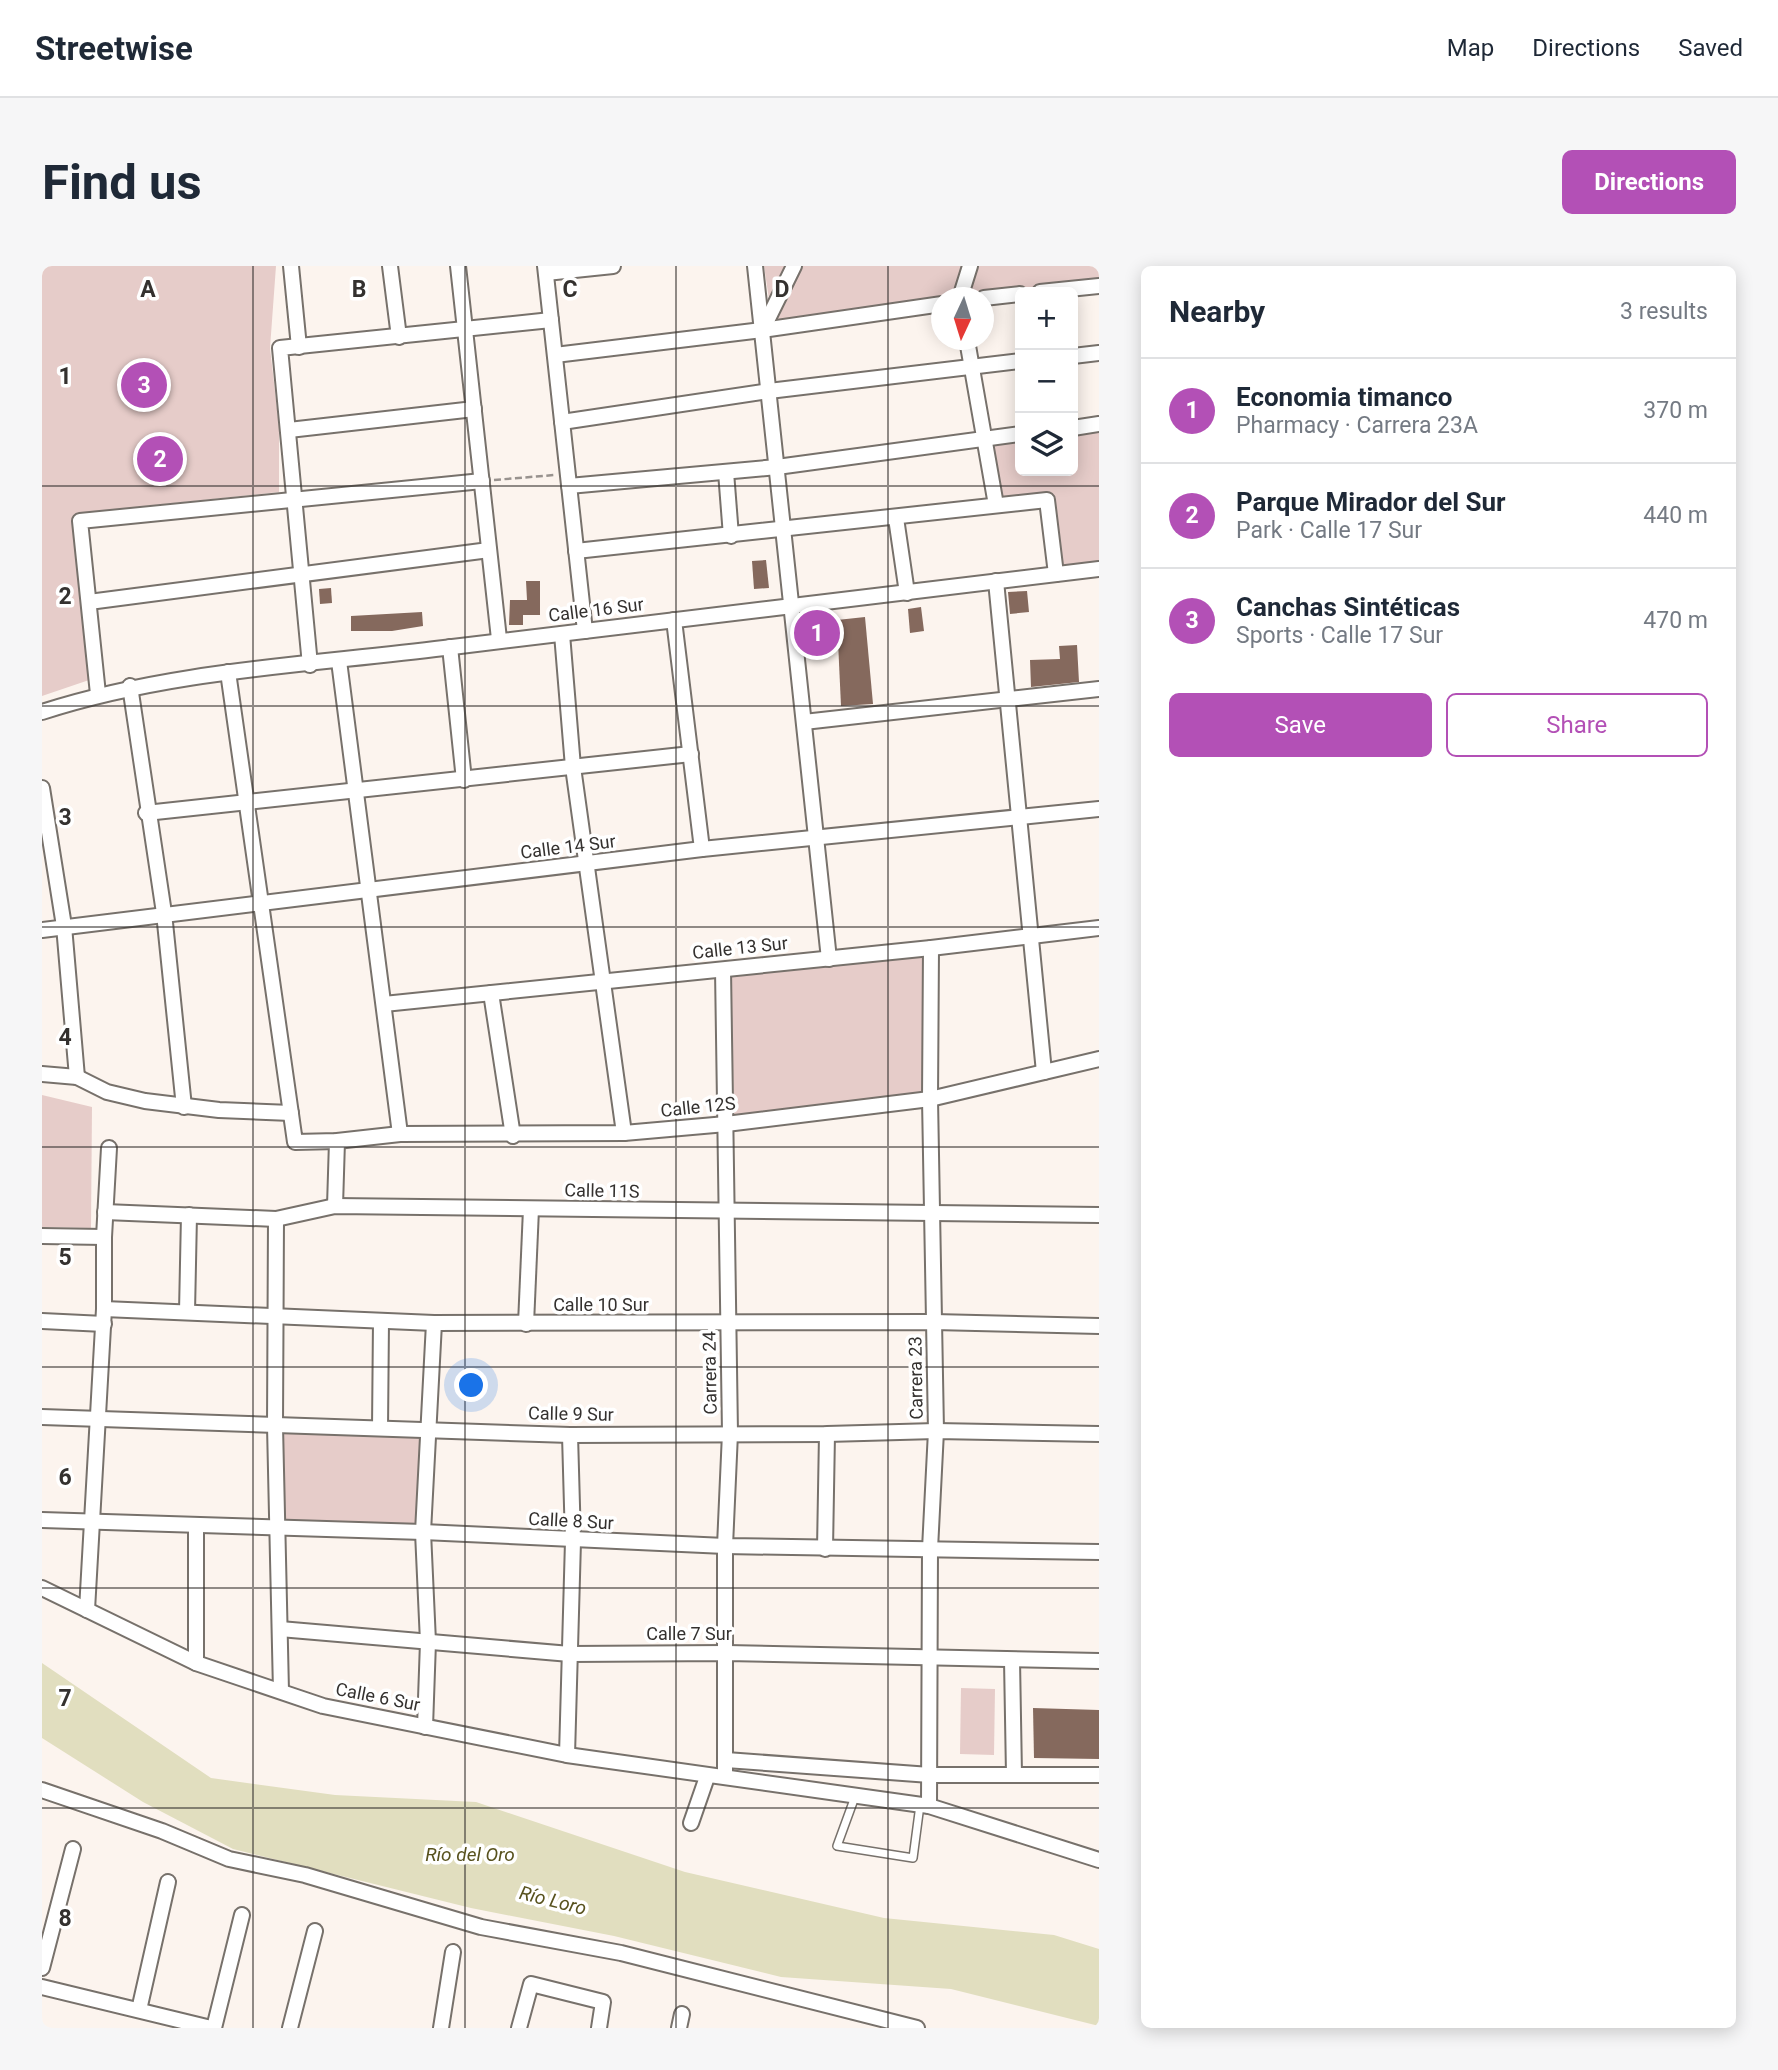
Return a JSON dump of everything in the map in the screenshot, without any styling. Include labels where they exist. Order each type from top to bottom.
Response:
[{"type":"street","points":[[291,266],[299,346]]},
{"type":"street","points":[[390,266],[399,337]]},
{"type":"street","points":[[458,266],[499,639]]},
{"type":"street","points":[[585,631],[545,270],[613,266]]},
{"type":"street","points":[[755,266],[829,959]]},
{"type":"street","points":[[762,330],[794,266]]},
{"type":"street","points":[[963,287],[970,266]]},
{"type":"street","points":[[1078,288],[1099,286]]},
{"type":"street","points":[[994,297],[1015,295]]},
{"type":"street","points":[[555,355],[762,330],[931,306]]},
{"type":"street","points":[[310,664],[280,348],[551,320]]},
{"type":"street","points":[[969,350],[982,439],[996,505]]},
{"type":"street","points":[[1078,355],[1099,353]]},
{"type":"street","points":[[562,422],[769,391],[1015,362]]},
{"type":"street","points":[[289,430],[474,409]]},
{"type":"street","points":[[1078,427],[1099,425]]},
{"type":"street","points":[[569,480],[777,467],[1015,435]]},
{"type":"street","points":[[726,472],[731,536]]},
{"type":"street","points":[[98,694],[80,521],[482,481]]},
{"type":"street","points":[[576,551],[783,531],[1047,500],[1056,574]]},
{"type":"street","points":[[896,518],[907,593]]},
{"type":"street","points":[[89,602],[489,550]]},
{"type":"street","name":"Calle 16 Sur","points":[[42,712],[130,686],[228,672],[339,661],[499,639],[792,608],[1099,569]]},
{"type":"street","points":[[996,581],[1044,1072]]},
{"type":"street","points":[[674,620],[702,849]]},
{"type":"street","points":[[562,634],[573,767],[624,1133]]},
{"type":"street","points":[[450,647],[464,780]]},
{"type":"street","points":[[339,661],[400,1134]]},
{"type":"street","points":[[42,1074],[77,1077],[107,1092],[184,1107],[291,1113],[228,672]]},
{"type":"street","points":[[130,686],[146,813],[164,913],[184,1107]]},
{"type":"street","points":[[804,722],[1099,689]]},
{"type":"street","points":[[146,813],[691,754]]},
{"type":"street","points":[[42,788],[64,926],[77,1077]]},
{"type":"street","name":"Calle 14 Sur","points":[[42,930],[702,849],[816,840],[1099,809]]},
{"type":"street","name":"Calle 13 Sur","points":[[384,1004],[829,959],[1099,928]]},
{"type":"street","name":"Carrera 23","points":[[925,1806],[930,1775],[930,1549],[936,1431],[930,948]]},
{"type":"street","name":"Carrera 24","points":[[723,970],[730,1433],[725,1546],[726,1776]]},
{"type":"street","points":[[491,993],[513,1136]]},
{"type":"street","name":"Calle 12S","points":[[291,1113],[295,1142],[337,1141],[400,1134],[513,1136],[624,1133],[726,1124],[930,1099],[1099,1059]]},
{"type":"street","points":[[335,1206],[337,1141]]},
{"type":"street","points":[[87,1610],[104,1316],[104,1237],[109,1148]]},
{"type":"street","name":"Calle 11S","points":[[105,1212],[276,1219],[335,1206],[727,1213],[1099,1215]]},
{"type":"street","points":[[526,1324],[531,1209]]},
{"type":"street","points":[[187,1312],[189,1215]]},
{"type":"street","points":[[276,1219],[275,1426],[281,1691]]},
{"type":"street","points":[[42,1236],[104,1237]]},
{"type":"street","name":"Calle 10 Sur","points":[[42,1321],[187,1312],[434,1323],[934,1322],[1099,1326]]},
{"type":"street","points":[[380,1428],[381,1321]]},
{"type":"street","points":[[425,1727],[428,1642],[423,1532],[434,1323]]},
{"type":"street","name":"Calle 9 Sur","points":[[42,1417],[570,1435],[936,1431],[1099,1434]]},
{"type":"street","points":[[825,1549],[827,1434]]},
{"type":"street","points":[[567,1755],[573,1541],[570,1435]]},
{"type":"street","name":"Calle 8 Sur","points":[[42,1520],[423,1532],[725,1546],[1099,1552]]},
{"type":"street","points":[[196,1526],[196,1663]]},
{"type":"street","name":"Calle 6 Sur","points":[[42,1588],[196,1663],[323,1706],[567,1755],[707,1777],[726,1776],[856,1794],[925,1806],[1099,1860]]},
{"type":"street","name":"Calle 7 Sur","points":[[280,1629],[570,1654],[727,1653],[1099,1661]]},
{"type":"street","points":[[1012,1660],[1014,1775]]},
{"type":"street","points":[[726,1760],[930,1775],[1099,1775]]},
{"type":"street","points":[[691,1824],[707,1777]]},
{"type":"street","points":[[42,1790],[162,1831],[229,1859],[306,1875],[481,1927],[621,1953],[916,2028]]},
{"type":"street","points":[[42,1968],[73,1849]]},
{"type":"street","points":[[145,2028],[144,2011],[168,1882]]},
{"type":"street","points":[[42,1987],[212,2028],[243,1915]]},
{"type":"street","points":[[290,2028],[315,1931]]},
{"type":"street","points":[[441,2028],[453,1952]]},
{"type":"street","points":[[519,2028],[531,1984],[603,2002],[599,2028]]},
{"type":"lane","points":[[856,1794],[837,1846],[913,1858],[925,1806]]},
{"type":"path","points":[[482,481],[569,480]]},
{"type":"shaded area","points":[[42,266],[276,266],[270,348],[279,426],[279,492],[79,513],[95,678],[42,696]]},
{"type":"shaded area","points":[[764,266],[1099,266],[1099,284],[1015,287],[1015,291],[994,293],[994,287],[931,287],[931,300],[773,326]]},
{"type":"shaded area","points":[[1099,428],[1099,565],[1057,570],[1051,498],[1000,500],[987,442],[1015,439],[1015,476],[1078,476],[1078,430]]},
{"type":"shaded area","points":[[923,955],[922,1094],[734,1117],[731,975]]},
{"type":"shaded area","points":[[42,1095],[92,1107],[91,1228],[42,1227]]},
{"type":"shaded area","points":[[275,1426],[428,1430],[423,1532],[279,1528]]},
{"type":"shaded area","points":[[961,1688],[995,1689],[994,1755],[960,1754]]},
{"type":"water","name":"Río del Oro","points":[[42,1663],[211,1778],[335,1795],[476,1802],[685,1872],[884,1918],[1054,1935],[1099,1949],[1099,2026],[951,1989],[781,1977],[614,1936],[471,1908],[233,1849],[143,1802],[42,1738]]},
{"type":"building","points":[[766,560],[769,588],[754,589],[752,561]]},
{"type":"building","points":[[526,581],[540,581],[540,615],[523,615],[523,625],[509,625],[510,600],[527,600]]},
{"type":"building","points":[[331,588],[332,603],[320,604],[319,589]]},
{"type":"building","points":[[1027,591],[1029,612],[1010,614],[1008,592]]},
{"type":"building","points":[[921,607],[924,631],[910,633],[908,609]]},
{"type":"building","points":[[422,612],[423,626],[392,631],[351,631],[351,616]]},
{"type":"building","points":[[865,617],[873,704],[841,706],[837,620]]},
{"type":"building","points":[[1077,645],[1079,682],[1031,687],[1030,660],[1060,659],[1059,646]]},
{"type":"building","points":[[1033,1708],[1099,1710],[1099,1759],[1034,1758]]},
{"type":"place","name":"Canchas Sintéticas","points":[[144,385]]},
{"type":"place","name":"Parque Mirador del Sur","points":[[160,459]]},
{"type":"place","name":"Economia timanco","points":[[817,633]]},
{"type":"water label","name":"Río Loro","points":[[553,1900]]}]
